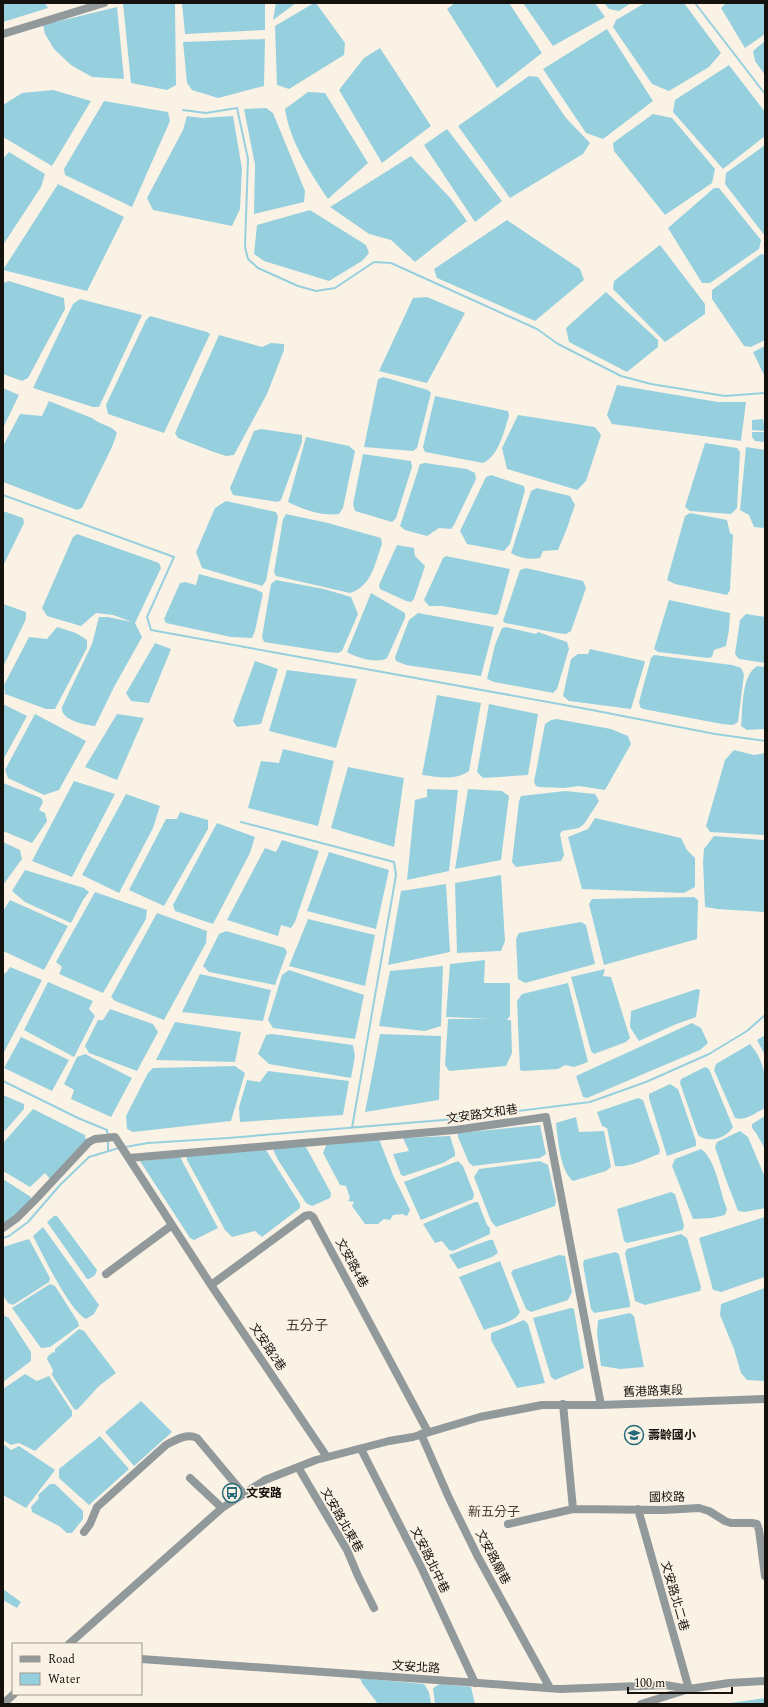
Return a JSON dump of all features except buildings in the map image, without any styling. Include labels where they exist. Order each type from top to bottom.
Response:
[{"type":"street","points":[[3,34],[104,3]]},
{"type":"street","name":"文安路文和巷","points":[[128,1156],[455,1130],[546,1117],[601,1405]]},
{"type":"street","name":"文安路2巷","points":[[3,1228],[17,1218],[89,1142],[95,1139],[115,1136],[172,1225],[327,1457]]},
{"type":"street","name":"文安路4巷","points":[[212,1285],[306,1216],[310,1215],[313,1217],[425,1433]]},
{"type":"street","points":[[106,1274],[172,1225]]},
{"type":"street","name":"舊港路東段","points":[[425,1433],[480,1417],[542,1405],[601,1405],[765,1399]]},
{"type":"street","points":[[563,1404],[573,1508]]},
{"type":"street","points":[[70,1643],[222,1508],[243,1493],[265,1480],[327,1457],[425,1433]]},
{"type":"street","name":"文安路廟巷","points":[[425,1433],[449,1498],[467,1535],[550,1688]]},
{"type":"street","points":[[84,1532],[90,1524],[97,1507],[166,1445],[187,1436],[197,1438],[243,1493]]},
{"type":"street","name":"文安路北中巷","points":[[361,1449],[422,1569],[475,1683]]},
{"type":"street","name":"文安路北東巷","points":[[298,1467],[347,1550],[374,1608]]},
{"type":"street","points":[[190,1478],[222,1508]]},
{"type":"street","name":"國校路","points":[[508,1524],[573,1508],[664,1510],[699,1508],[709,1511],[731,1523],[757,1524],[765,1576]]},
{"type":"street","name":"文安路北二巷","points":[[638,1509],[689,1689]]},
{"type":"street","name":"文安北路","points":[[142,1659],[561,1689],[665,1685],[689,1689]]},
{"type":"street","points":[[641,1704],[689,1689],[765,1681]]},
{"type":"street","points":[[3,1704],[13,1695]]},
{"type":"water","points":[[3,3],[45,3],[48,8],[3,22]]},
{"type":"water","points":[[123,3],[175,3],[176,85],[167,90],[131,83]]},
{"type":"water","points":[[182,3],[265,3],[265,30],[185,34]]},
{"type":"water","points":[[276,3],[296,3],[273,20]]},
{"type":"water","points":[[316,3],[345,43],[344,55],[289,89],[277,85],[275,26]]},
{"type":"water","points":[[455,3],[509,3],[542,53],[497,88],[447,9]]},
{"type":"water","points":[[523,3],[595,3],[605,17],[553,46]]},
{"type":"water","points":[[604,3],[631,3],[619,11],[609,9]]},
{"type":"water","points":[[645,3],[684,3],[721,53],[709,67],[669,91],[652,84],[613,27],[616,20]]},
{"type":"water","points":[[726,3],[765,3],[765,34],[745,48],[721,8]]},
{"type":"water","points":[[117,7],[124,79],[92,77],[71,65],[54,49],[45,34],[43,25]]},
{"type":"water","points":[[607,29],[653,101],[603,139],[586,133],[543,69]]},
{"type":"water","points":[[265,39],[264,86],[218,98],[192,90],[187,83],[183,42]]},
{"type":"water","points":[[765,41],[765,75],[755,61],[753,51]]},
{"type":"water","points":[[380,48],[431,126],[382,163],[339,90],[364,58]]},
{"type":"water","points":[[729,65],[765,112],[765,136],[723,169],[673,112],[675,100]]},
{"type":"water","points":[[529,76],[538,77],[566,118],[590,143],[583,154],[510,198],[458,126]]},
{"type":"water","points":[[53,90],[91,101],[52,166],[3,137],[3,105],[22,93]]},
{"type":"water","points":[[308,92],[325,93],[368,163],[328,199],[296,145],[291,133],[285,109]]},
{"type":"water","points":[[104,101],[168,112],[170,121],[132,207],[65,175],[64,169]]},
{"type":"water","points":[[266,108],[273,113],[305,191],[304,202],[254,214],[255,165],[244,109]]},
{"type":"water","points":[[653,114],[672,118],[715,169],[712,183],[665,215],[614,151],[613,143]]},
{"type":"water","points":[[187,116],[202,118],[233,116],[242,169],[240,209],[232,226],[153,210],[147,198],[183,130]]},
{"type":"water","points":[[447,129],[502,201],[475,222],[424,145]]},
{"type":"water","points":[[765,145],[765,236],[725,184],[726,173]]},
{"type":"water","points":[[9,152],[45,174],[41,187],[3,245],[3,159]]},
{"type":"water","points":[[411,156],[451,199],[467,221],[415,262],[391,240],[369,234],[330,207]]},
{"type":"water","points":[[58,184],[124,217],[87,291],[3,270]]},
{"type":"water","points":[[714,188],[719,188],[761,240],[759,249],[710,283],[702,283],[668,228]]},
{"type":"water","points":[[310,210],[366,245],[369,253],[362,261],[329,281],[264,261],[254,254],[257,225]]},
{"type":"water","points":[[507,220],[580,269],[584,280],[535,321],[437,278],[434,269]]},
{"type":"water","points":[[660,245],[705,304],[705,314],[665,342],[613,289],[614,281]]},
{"type":"water","points":[[761,254],[765,255],[765,340],[751,347],[744,346],[712,299],[712,290]]},
{"type":"water","points":[[9,281],[64,298],[65,309],[28,378],[22,381],[3,374],[3,283]]},
{"type":"water","points":[[606,292],[658,340],[658,347],[627,372],[569,342],[566,328]]},
{"type":"water","points":[[427,297],[465,313],[427,383],[379,371],[413,298]]},
{"type":"water","points":[[80,299],[142,315],[99,407],[93,407],[33,388],[73,304]]},
{"type":"water","points":[[150,316],[210,334],[164,433],[108,414],[106,405],[146,320]]},
{"type":"water","points":[[219,335],[262,347],[271,343],[284,344],[284,350],[267,394],[234,455],[226,456],[178,438],[175,433]]},
{"type":"water","points":[[765,346],[765,377],[753,352]]},
{"type":"water","points":[[383,377],[428,390],[431,393],[417,448],[413,451],[364,447],[378,379]]},
{"type":"water","points":[[617,385],[718,402],[746,402],[741,441],[612,424],[607,415]]},
{"type":"water","points":[[3,388],[19,395],[3,428]]},
{"type":"water","points":[[435,396],[508,411],[509,416],[503,436],[497,449],[489,460],[483,463],[425,452],[423,447]]},
{"type":"water","points":[[49,401],[92,418],[112,428],[117,433],[112,447],[82,508],[77,510],[3,482],[3,446],[20,414],[42,416]]},
{"type":"water","points":[[518,415],[595,427],[601,435],[586,481],[577,490],[507,469],[502,448]]},
{"type":"water","points":[[763,419],[765,431],[752,430],[752,420]]},
{"type":"water","points":[[261,429],[302,435],[302,442],[281,500],[278,502],[233,495],[230,488],[254,431]]},
{"type":"water","points":[[752,432],[765,432],[765,442],[755,441],[752,437]]},
{"type":"water","points":[[306,437],[349,446],[355,451],[343,508],[339,514],[313,512],[288,502]]},
{"type":"water","points":[[705,443],[737,448],[740,452],[737,508],[731,514],[690,511],[685,507]]},
{"type":"water","points":[[746,447],[765,450],[765,528],[754,527],[749,515],[740,510]]},
{"type":"water","points":[[363,454],[411,461],[412,467],[396,518],[392,522],[355,511],[353,504]]},
{"type":"water","points":[[425,463],[467,469],[475,473],[476,479],[451,529],[439,528],[427,536],[405,530],[400,526],[420,464]]},
{"type":"water","points":[[491,475],[524,486],[525,490],[510,544],[504,551],[467,544],[460,531],[486,477]]},
{"type":"water","points":[[537,488],[570,496],[575,505],[558,550],[543,551],[540,558],[533,559],[511,553],[531,491]]},
{"type":"water","points":[[226,501],[276,512],[278,517],[266,581],[262,586],[202,568],[196,552],[215,508]]},
{"type":"water","points":[[3,511],[23,518],[24,523],[3,566]]},
{"type":"water","points":[[690,513],[727,520],[730,533],[733,535],[730,590],[727,595],[675,584],[667,580],[685,516]]},
{"type":"water","points":[[286,514],[328,523],[381,538],[382,544],[375,566],[372,573],[363,585],[350,593],[276,576],[274,572],[283,519]]},
{"type":"water","points":[[77,534],[159,563],[161,568],[135,623],[142,637],[114,687],[95,726],[74,721],[62,712],[62,707],[92,644],[99,617],[108,617],[132,622],[113,615],[96,613],[81,626],[47,616],[42,608],[73,537]]},
{"type":"water","points":[[397,545],[414,548],[415,556],[425,566],[414,599],[411,602],[380,589],[379,585]]},
{"type":"water","points":[[446,556],[510,569],[498,614],[495,615],[442,606],[429,606],[424,600],[443,558]]},
{"type":"water","points":[[526,568],[583,581],[586,588],[571,631],[566,634],[557,633],[505,623],[503,621],[520,570]]},
{"type":"water","points":[[199,574],[255,589],[263,593],[255,631],[252,638],[231,637],[166,623],[164,619],[180,583],[185,582],[196,585]]},
{"type":"water","points":[[276,580],[324,589],[351,597],[358,614],[342,651],[338,653],[328,652],[264,642],[262,637],[271,584]]},
{"type":"water","points":[[371,593],[405,613],[405,618],[387,658],[383,660],[361,658],[347,652]]},
{"type":"water","points":[[669,600],[730,613],[726,646],[714,650],[712,657],[708,658],[658,652],[654,649]]},
{"type":"water","points":[[3,604],[26,612],[26,619],[3,667]]},
{"type":"water","points":[[418,613],[494,627],[481,676],[406,665],[396,661],[395,657],[409,620]]},
{"type":"water","points":[[746,614],[765,617],[765,663],[739,659],[735,654],[740,620]]},
{"type":"water","points":[[57,627],[76,633],[87,640],[87,648],[55,709],[46,709],[5,694],[4,685],[29,637],[47,639]]},
{"type":"water","points":[[506,627],[536,634],[538,632],[567,642],[569,649],[557,689],[553,693],[494,682],[487,679],[495,645],[502,628]]},
{"type":"water","points":[[155,643],[171,649],[149,703],[131,701],[126,693]]},
{"type":"water","points":[[590,649],[645,662],[631,709],[569,701],[563,696],[571,659],[578,654],[588,654]]},
{"type":"water","points":[[654,655],[732,665],[741,668],[744,674],[738,722],[733,725],[722,724],[643,709],[640,707],[639,702],[651,658]]},
{"type":"water","points":[[255,661],[278,669],[261,724],[237,727],[233,721]]},
{"type":"water","points":[[757,666],[765,667],[765,729],[747,730],[741,726],[745,685],[748,677]]},
{"type":"water","points":[[287,670],[357,679],[336,748],[269,731]]},
{"type":"water","points":[[437,695],[481,703],[469,771],[458,776],[446,778],[422,775]]},
{"type":"water","points":[[3,704],[27,716],[3,760]]},
{"type":"water","points":[[489,704],[538,714],[528,775],[483,778],[477,772]]},
{"type":"water","points":[[35,714],[86,741],[59,790],[44,795],[8,778],[5,770]]},
{"type":"water","points":[[117,714],[144,718],[117,780],[85,767]]},
{"type":"water","points":[[557,719],[611,729],[628,736],[631,744],[605,790],[579,786],[564,788],[536,786],[534,782],[545,724],[551,720]]},
{"type":"water","points":[[283,749],[334,761],[318,826],[248,808],[261,761],[279,763]]},
{"type":"water","points":[[734,750],[754,755],[765,753],[765,835],[710,832],[706,826],[725,760]]},
{"type":"water","points":[[348,767],[404,778],[394,847],[331,828]]},
{"type":"water","points":[[74,781],[115,794],[72,877],[32,861]]},
{"type":"water","points":[[3,783],[41,798],[43,802],[39,810],[45,813],[47,821],[32,843],[3,831]]},
{"type":"water","points":[[427,789],[458,790],[449,871],[407,880],[415,800],[427,797]]},
{"type":"water","points":[[468,789],[502,791],[509,796],[501,860],[455,869]]},
{"type":"water","points":[[565,791],[595,794],[599,801],[584,824],[579,828],[562,831],[560,834],[564,855],[561,861],[516,867],[512,862],[519,801],[521,796]]},
{"type":"water","points":[[126,794],[160,806],[153,828],[119,893],[82,875]]},
{"type":"water","points":[[180,812],[208,820],[208,829],[164,906],[129,890],[166,819],[177,819]]},
{"type":"water","points":[[595,818],[681,838],[687,850],[695,858],[695,887],[684,893],[582,889],[568,837],[588,829]]},
{"type":"water","points":[[217,823],[255,837],[250,853],[213,924],[175,911],[173,905]]},
{"type":"water","points":[[714,836],[765,840],[765,912],[705,907],[703,862],[704,849]]},
{"type":"water","points":[[282,840],[319,851],[295,922],[291,928],[281,925],[278,936],[227,920],[265,848],[276,852]]},
{"type":"water","points":[[3,842],[20,850],[22,859],[3,885]]},
{"type":"water","points":[[329,852],[389,870],[376,929],[307,911]]},
{"type":"water","points":[[25,870],[84,888],[89,892],[71,923],[25,902],[12,891]]},
{"type":"water","points":[[501,875],[505,941],[501,951],[457,953],[455,883]]},
{"type":"water","points":[[446,884],[450,952],[388,965],[401,891]]},
{"type":"water","points":[[95,892],[147,910],[146,919],[103,993],[59,974],[62,967],[56,962]]},
{"type":"water","points":[[694,897],[698,900],[697,939],[604,965],[589,904],[592,899]]},
{"type":"water","points":[[10,900],[68,926],[44,970],[3,951],[3,911]]},
{"type":"water","points":[[157,913],[207,931],[206,943],[164,1020],[115,1001],[111,997]]},
{"type":"water","points":[[308,919],[375,935],[365,986],[289,966]]},
{"type":"water","points":[[581,922],[586,925],[595,964],[525,983],[518,979],[516,939],[519,933]]},
{"type":"water","points":[[226,931],[285,948],[287,952],[275,985],[209,972],[203,966],[219,934]]},
{"type":"water","points":[[485,960],[484,983],[510,983],[510,1016],[507,1020],[511,1020],[512,1053],[506,1066],[449,1071],[445,1065],[448,1019],[490,1019],[446,1017],[450,964]]},
{"type":"water","points":[[443,966],[441,1026],[425,1031],[379,1026],[390,971]]},
{"type":"water","points":[[10,967],[42,980],[3,1054],[3,974],[6,973]]},
{"type":"water","points":[[605,969],[603,976],[611,977],[630,1038],[626,1042],[594,1054],[591,1051],[571,977]]},
{"type":"water","points":[[289,970],[364,995],[355,1039],[273,1028],[268,1020],[282,975]]},
{"type":"water","points":[[200,974],[271,990],[263,1021],[182,1012]]},
{"type":"water","points":[[48,982],[93,1001],[89,1009],[95,1016],[74,1057],[24,1030]]},
{"type":"water","points":[[568,983],[588,1062],[574,1067],[565,1065],[558,1069],[520,1070],[517,1001],[522,994]]},
{"type":"water","points":[[697,989],[700,990],[696,1017],[639,1041],[630,1027],[631,1011]]},
{"type":"water","points":[[110,1009],[153,1024],[158,1032],[137,1071],[89,1053],[85,1046],[98,1020],[103,1020]]},
{"type":"water","points":[[175,1022],[241,1032],[235,1062],[156,1060]]},
{"type":"water","points":[[692,1023],[701,1028],[708,1043],[700,1050],[587,1098],[583,1097],[576,1076]]},
{"type":"water","points":[[272,1034],[353,1045],[355,1056],[351,1078],[269,1064],[258,1054],[266,1035]]},
{"type":"water","points":[[380,1034],[441,1036],[439,1100],[365,1112]]},
{"type":"water","points":[[765,1035],[765,1055],[757,1040]]},
{"type":"water","points":[[21,1037],[69,1060],[52,1091],[4,1068]]},
{"type":"water","points":[[750,1044],[760,1059],[763,1067],[765,1082],[765,1108],[747,1117],[739,1119],[735,1118],[714,1070],[716,1064]]},
{"type":"water","points":[[85,1054],[132,1078],[111,1117],[71,1099],[74,1090],[64,1084],[77,1057]]},
{"type":"water","points":[[235,1066],[245,1073],[231,1121],[133,1132],[127,1129],[126,1116],[148,1073],[153,1068]]},
{"type":"water","points":[[705,1067],[709,1069],[733,1127],[722,1137],[712,1139],[702,1138],[698,1135],[680,1083],[681,1079]]},
{"type":"water","points":[[268,1071],[349,1081],[343,1115],[240,1122],[239,1107],[247,1080],[260,1082]]},
{"type":"water","points":[[670,1084],[678,1089],[696,1141],[696,1146],[667,1156],[649,1094]]},
{"type":"water","points":[[3,1095],[24,1104],[24,1109],[3,1133]]},
{"type":"water","points":[[638,1098],[643,1100],[660,1150],[659,1154],[626,1166],[615,1166],[607,1128],[602,1126],[597,1112]]},
{"type":"water","points":[[33,1109],[85,1135],[86,1141],[51,1180],[45,1173],[30,1187],[3,1171],[3,1143]]},
{"type":"water","points":[[765,1116],[765,1149],[752,1128],[752,1124]]},
{"type":"water","points":[[576,1117],[579,1132],[604,1131],[611,1167],[606,1171],[573,1181],[562,1163],[556,1123]]},
{"type":"water","points":[[540,1125],[546,1154],[540,1158],[473,1166],[469,1163],[458,1137],[458,1133]]},
{"type":"water","points":[[740,1131],[748,1137],[765,1177],[765,1208],[745,1212],[738,1211],[715,1147],[717,1142]]},
{"type":"water","points":[[450,1136],[455,1156],[443,1163],[404,1176],[401,1175],[393,1154],[409,1151],[403,1138]]},
{"type":"water","points":[[379,1139],[393,1175],[410,1210],[407,1216],[402,1214],[393,1215],[390,1220],[384,1219],[378,1224],[365,1224],[352,1206],[354,1202],[348,1201],[350,1198],[346,1186],[340,1185],[323,1153],[327,1143]]},
{"type":"water","points":[[272,1147],[306,1147],[331,1193],[330,1198],[312,1206],[306,1203],[278,1160]]},
{"type":"water","points":[[701,1149],[706,1154],[714,1168],[727,1209],[725,1215],[712,1218],[693,1219],[672,1166],[675,1159]]},
{"type":"water","points":[[266,1150],[300,1204],[300,1208],[262,1237],[255,1231],[232,1237],[225,1230],[187,1160],[186,1155]]},
{"type":"water","points":[[180,1157],[218,1228],[194,1240],[190,1238],[140,1161]]},
{"type":"water","points":[[458,1161],[463,1166],[474,1194],[473,1199],[421,1220],[404,1182]]},
{"type":"water","points":[[540,1161],[548,1165],[556,1201],[555,1206],[496,1227],[491,1221],[474,1177],[479,1169]]},
{"type":"water","points":[[3,1179],[31,1197],[30,1205],[3,1225]]},
{"type":"water","points":[[671,1192],[675,1194],[684,1225],[683,1230],[627,1243],[624,1241],[617,1209]]},
{"type":"water","points":[[478,1202],[487,1225],[490,1228],[490,1234],[453,1251],[449,1250],[442,1241],[435,1243],[423,1224]]},
{"type":"water","points":[[54,1216],[57,1216],[97,1270],[95,1275],[89,1279],[87,1279],[47,1222]]},
{"type":"water","points":[[765,1217],[765,1277],[721,1292],[713,1290],[699,1238]]},
{"type":"water","points":[[43,1227],[99,1305],[94,1314],[86,1319],[79,1314],[64,1294],[33,1236]]},
{"type":"water","points":[[681,1234],[687,1238],[701,1287],[700,1291],[645,1305],[635,1301],[625,1253],[627,1249]]},
{"type":"water","points":[[29,1239],[50,1278],[49,1282],[13,1305],[8,1303],[3,1295],[3,1247]]},
{"type":"water","points":[[489,1240],[493,1240],[498,1253],[492,1257],[458,1269],[449,1255]]},
{"type":"water","points":[[615,1252],[619,1254],[630,1307],[594,1313],[591,1309],[583,1264],[584,1260]]},
{"type":"water","points":[[559,1255],[565,1256],[572,1292],[568,1300],[531,1312],[526,1309],[511,1273],[513,1270]]},
{"type":"water","points":[[500,1261],[520,1312],[514,1319],[504,1324],[484,1330],[459,1277]]},
{"type":"water","points":[[50,1284],[55,1286],[78,1322],[79,1326],[50,1347],[41,1348],[12,1308]]},
{"type":"water","points":[[765,1288],[765,1381],[747,1380],[741,1373],[734,1349],[720,1315],[721,1304]]},
{"type":"water","points":[[571,1308],[574,1309],[584,1368],[555,1380],[551,1377],[533,1318]]},
{"type":"water","points":[[630,1313],[634,1316],[644,1367],[620,1369],[601,1366],[597,1334],[598,1320]]},
{"type":"water","points":[[3,1315],[9,1318],[31,1352],[31,1361],[3,1382]]},
{"type":"water","points":[[524,1320],[528,1324],[545,1383],[517,1388],[491,1340],[491,1333]]},
{"type":"water","points":[[79,1329],[84,1331],[116,1373],[99,1386],[77,1410],[74,1409],[52,1375],[53,1370],[47,1359],[53,1352],[55,1353],[55,1349]]},
{"type":"water","points":[[25,1374],[37,1381],[49,1376],[72,1411],[72,1416],[35,1451],[19,1443],[11,1445],[3,1440],[3,1389]]},
{"type":"water","points":[[141,1401],[172,1432],[134,1466],[105,1432]]},
{"type":"water","points":[[100,1436],[129,1469],[89,1505],[59,1478],[59,1469]]},
{"type":"water","points":[[3,1444],[11,1450],[19,1446],[55,1470],[26,1508],[3,1495]]},
{"type":"water","points":[[50,1484],[55,1484],[83,1511],[83,1519],[72,1533],[67,1533],[59,1526],[32,1512],[31,1507],[39,1498],[38,1495]]},
{"type":"water","points":[[3,1589],[21,1602],[17,1608],[3,1600]]},
{"type":"water","points":[[360,1678],[424,1684],[429,1692],[431,1704],[378,1704],[362,1683]]},
{"type":"water","points":[[440,1684],[471,1687],[475,1704],[435,1704],[433,1688]]},
{"type":"water","points":[[765,1698],[765,1704],[725,1704],[730,1703]]},
{"type":"waterway","points":[[695,3],[765,94]]},
{"type":"waterway","points":[[183,110],[206,113],[237,108],[248,159],[245,247],[248,259],[258,268],[298,286],[316,291],[335,288],[374,262],[391,263],[537,329],[558,344],[621,376],[651,384],[725,396],[765,393]]},
{"type":"waterway","points":[[3,495],[174,557],[147,617],[151,630],[592,710],[715,734],[765,741]]},
{"type":"waterway","points":[[241,822],[394,862],[396,875],[352,1128]]},
{"type":"waterway","points":[[125,1147],[148,1143],[228,1138],[455,1119],[590,1102],[646,1082],[709,1054],[747,1031],[765,1015]]},
{"type":"waterway","points":[[3,1081],[78,1118],[107,1130],[108,1136]]},
{"type":"waterway","points":[[108,1140],[108,1150]]},
{"type":"waterway","points":[[3,1238],[9,1236],[28,1222],[60,1185],[89,1157],[119,1148]]},
{"type":"place","name":"壽齡國小","points":[[634,1435]]},
{"type":"place","name":"文安路","points":[[232,1493]]},
{"type":"district","name":"五分子","points":[[307,1325]]},
{"type":"district","name":"新五分子","points":[[494,1511]]}]
